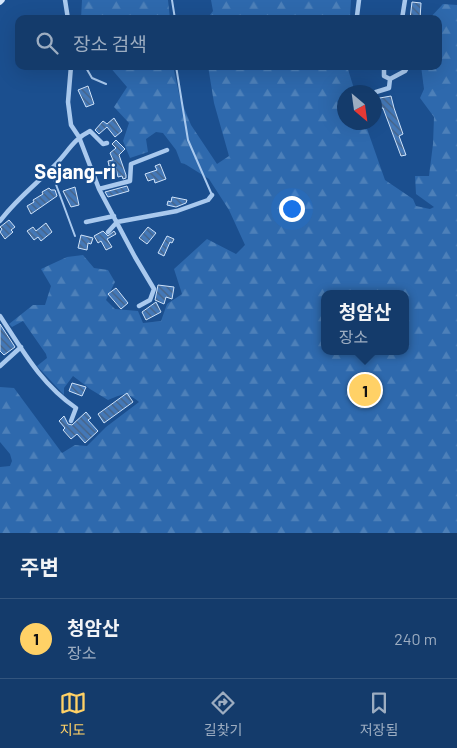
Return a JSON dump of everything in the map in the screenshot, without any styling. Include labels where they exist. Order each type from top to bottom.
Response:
[{"type":"street","points":[[66,0],[68,15]]},
{"type":"street","points":[[357,15],[359,0]]},
{"type":"street","points":[[403,15],[405,0]]},
{"type":"street","points":[[72,70],[68,102],[71,125],[79,137],[99,189],[154,289],[150,300],[140,306]]},
{"type":"street","points":[[384,70],[384,76],[390,79]]},
{"type":"street","points":[[390,79],[406,70]]},
{"type":"street","points":[[382,90],[389,88],[390,79]]},
{"type":"street","points":[[0,221],[20,196],[50,169],[79,137],[90,130],[103,144],[107,143]]},
{"type":"street","points":[[99,189],[130,181],[131,164],[166,150]]},
{"type":"street","points":[[108,232],[117,222],[177,211],[208,200],[212,196]]},
{"type":"street","points":[[86,222],[114,216]]},
{"type":"street","points":[[0,316],[42,379],[76,408],[72,421]]},
{"type":"street","points":[[0,366],[21,347]]},
{"type":"lane","points":[[172,0],[174,15]]},
{"type":"lane","points":[[87,70],[92,78],[106,84]]},
{"type":"lane","points":[[177,70],[188,140],[212,196]]},
{"type":"lane","points":[[50,169],[74,236]]},
{"type":"green space","points":[[82,0],[168,0],[170,15],[81,15]]},
{"type":"green space","points":[[211,0],[351,0],[350,15],[210,15],[213,11]]},
{"type":"green space","points":[[443,4],[457,5],[457,533],[0,533],[0,467],[10,466],[12,461],[10,454],[0,442],[0,387],[14,388],[62,453],[75,445],[87,446],[106,427],[139,402],[127,395],[108,400],[73,376],[64,388],[64,395],[37,366],[47,358],[46,354],[23,321],[12,327],[9,324],[33,305],[45,305],[51,286],[41,269],[67,257],[83,255],[94,268],[108,270],[115,282],[106,300],[115,309],[138,311],[143,323],[161,321],[167,304],[182,294],[174,269],[207,239],[236,254],[245,245],[229,210],[209,179],[181,163],[176,150],[163,133],[156,132],[146,139],[148,152],[130,158],[123,141],[129,123],[114,107],[127,87],[112,70],[174,70],[180,98],[191,125],[217,164],[229,156],[214,103],[209,70],[348,70],[353,85],[337,85],[337,130],[367,130],[385,180],[413,199],[416,206],[430,209],[434,207],[416,194],[415,176],[429,176],[433,144],[434,117],[420,98],[424,89],[422,70],[442,70],[442,15],[433,15]]},
{"type":"building","points":[[412,2],[421,3],[420,15],[410,15]]},
{"type":"building","points":[[88,86],[94,104],[86,107],[78,90]]},
{"type":"building","points":[[391,96],[403,134],[399,136],[406,155],[401,156],[382,108],[382,98]]},
{"type":"building","points":[[114,118],[122,131],[115,137],[107,127],[99,134],[95,130],[103,121],[107,124]]},
{"type":"building","points":[[116,140],[125,149],[119,155],[126,175],[126,178],[123,179],[122,176],[118,177],[115,164],[109,166],[108,161],[113,160],[110,153],[116,148],[112,144]]},
{"type":"building","points":[[160,164],[166,179],[155,183],[154,179],[148,181],[145,174],[157,170],[155,166]]},
{"type":"building","points":[[127,186],[129,191],[108,197],[105,192]]},
{"type":"building","points":[[75,187],[79,205],[71,207],[63,191]]},
{"type":"building","points":[[49,188],[55,190],[57,196],[31,214],[27,206]]},
{"type":"building","points":[[172,197],[187,200],[186,203],[176,207],[167,205],[168,201],[171,202]]},
{"type":"building","points":[[9,220],[15,227],[11,230],[13,232],[5,239],[0,232],[2,229],[0,227]]},
{"type":"building","points":[[46,223],[52,232],[41,241],[38,237],[34,240],[27,231],[33,227],[36,231]]},
{"type":"building","points":[[148,227],[156,233],[147,244],[139,238]]},
{"type":"building","points":[[103,231],[108,236],[114,231],[116,234],[107,239],[112,247],[106,250],[101,241],[98,243],[94,236]]},
{"type":"building","points":[[81,235],[93,238],[91,244],[88,243],[87,250],[78,248]]},
{"type":"building","points":[[167,236],[174,239],[172,243],[170,242],[164,256],[158,253]]},
{"type":"building","points":[[158,285],[174,287],[172,299],[166,297],[164,304],[155,300]]},
{"type":"building","points":[[116,288],[128,303],[121,309],[108,294]]},
{"type":"building","points":[[156,302],[161,312],[146,320],[142,312]]},
{"type":"building","points":[[0,324],[15,347],[4,355],[0,351]]},
{"type":"building","points":[[72,383],[86,387],[82,396],[69,391]]},
{"type":"building","points":[[127,393],[133,402],[104,423],[98,414]]},
{"type":"building","points":[[86,412],[91,418],[88,420],[98,431],[85,443],[77,434],[71,439],[63,430],[65,428],[59,421],[64,416],[68,424],[72,425]]},
{"type":"place","name":"청암산","points":[[365,390]]},
{"type":"district","name":"Sejang-ri","points":[[75,172]]}]
